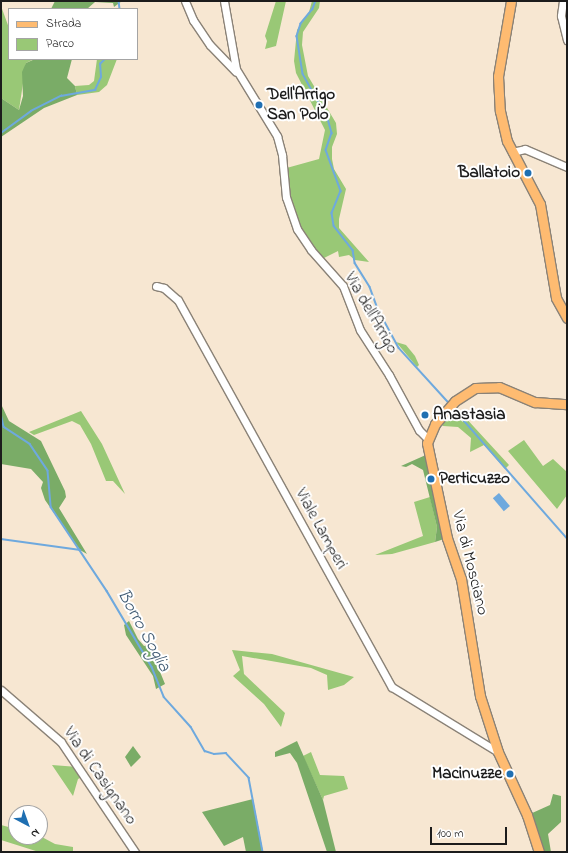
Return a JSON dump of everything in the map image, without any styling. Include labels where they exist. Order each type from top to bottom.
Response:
[{"type":"main road","points":[[511,1],[498,76],[498,95],[502,125],[512,152],[540,204],[556,298],[567,318]]},
{"type":"main road","points":[[428,439],[430,432],[450,406],[465,392],[491,386],[507,389],[535,402],[567,404]]},
{"type":"main road","name":"Via di Mosciano","points":[[428,439],[429,458],[447,538],[461,579],[480,696],[498,752],[527,815],[539,852]]},
{"type":"street","points":[[185,1],[193,20],[210,45],[238,74]]},
{"type":"street","name":"Via dell'Arrigo","points":[[224,1],[238,74],[277,136],[282,155],[286,197],[297,229],[311,250],[343,286],[360,330],[390,375],[419,430],[428,439]]},
{"type":"street","points":[[563,1],[561,16],[567,40]]},
{"type":"street","points":[[512,152],[525,149],[567,167]]},
{"type":"street","name":"Viale Lamperi","points":[[156,286],[164,288],[178,300],[392,687],[498,752]]},
{"type":"street","name":"Via di Casignano","points":[[1,690],[61,742],[135,852]]},
{"type":"green space","points":[[55,1],[122,1],[114,7],[113,3],[95,2],[88,8],[52,8]]},
{"type":"green space","points":[[276,1],[286,1],[276,46],[265,49],[267,41],[265,36]]},
{"type":"green space","points":[[312,1],[320,1],[319,8],[303,32],[302,45],[308,76],[336,123],[337,134],[332,147],[332,159],[334,169],[346,189],[339,219],[339,228],[369,262],[355,260],[349,255],[339,257],[338,251],[320,260],[297,229],[283,169],[319,159],[325,130],[296,73],[294,61],[297,30],[309,12]]},
{"type":"green space","points":[[1,6],[8,25],[8,60],[32,60],[26,63],[19,110],[1,98]]},
{"type":"green space","points":[[33,60],[72,60],[67,78],[75,86],[77,95],[44,108],[1,137],[1,98],[19,110],[23,96],[22,72],[26,63]]},
{"type":"green space","points":[[97,60],[117,60],[107,85],[99,92],[77,95],[75,86],[89,85],[94,81]]},
{"type":"green space","points":[[396,342],[406,345],[415,356],[419,365],[417,367]]},
{"type":"green space","points":[[452,403],[509,465],[505,469],[484,445],[470,452],[471,438],[458,427],[443,426],[438,420]]},
{"type":"green space","points":[[1,404],[9,421],[41,441],[65,491],[66,497],[59,508],[87,554],[80,550],[45,500],[41,488],[43,482],[31,469],[1,464]]},
{"type":"green space","points":[[81,411],[102,444],[125,494],[113,481],[106,481],[91,444],[80,425],[72,421],[34,435],[29,432]]},
{"type":"green space","points":[[524,440],[543,466],[553,459],[567,472],[567,495],[557,509],[508,451]]},
{"type":"green space","points":[[428,454],[447,538],[435,542],[437,527],[423,470],[412,464],[406,467],[401,466]]},
{"type":"green space","points":[[430,497],[437,527],[435,542],[392,554],[375,555],[423,536],[414,502]]},
{"type":"green space","points":[[129,621],[138,639],[144,646],[149,645],[165,684],[156,689],[153,676],[126,635],[124,625]]},
{"type":"green space","points":[[232,650],[272,654],[354,677],[344,685],[328,690],[327,675],[311,668],[242,656],[244,674],[285,713],[281,727],[264,704],[233,676],[240,670]]},
{"type":"green space","points":[[297,741],[323,800],[336,852],[327,852],[297,763],[290,753],[275,757],[275,752]]},
{"type":"green space","points":[[133,746],[141,757],[131,767],[125,757]]},
{"type":"green space","points":[[311,752],[320,775],[344,776],[348,789],[324,796],[323,800],[303,756]]},
{"type":"green space","points":[[52,765],[78,767],[84,776],[78,779],[73,796]]},
{"type":"green space","points":[[553,794],[561,796],[561,822],[548,834],[551,852],[543,852],[541,841],[530,814],[550,805]]},
{"type":"green space","points":[[253,799],[263,852],[246,852],[243,837],[224,846],[202,812]]},
{"type":"green space","points":[[1,825],[8,827],[8,842],[1,840]]},
{"type":"green space","points":[[48,840],[55,844],[73,847],[73,852],[39,852],[17,845],[48,845]]},
{"type":"water","points":[[499,493],[510,506],[504,511],[493,498]]},
{"type":"waterway","points":[[119,1],[120,8]]},
{"type":"waterway","points":[[316,1],[313,9],[301,24],[297,36],[303,74],[328,119],[332,133],[326,150],[341,191],[332,213],[334,226],[353,250],[355,263],[370,287],[378,309],[399,348],[449,403]]},
{"type":"waterway","points":[[1,133],[31,111],[61,96],[95,90],[101,77],[100,64],[104,60]]},
{"type":"waterway","points":[[453,408],[567,538]]},
{"type":"waterway","name":"Borro Soglia","points":[[1,414],[4,427],[30,444],[48,471],[51,507],[107,591],[152,667],[164,697],[191,727],[205,751],[214,754],[226,753],[249,778],[263,852]]},
{"type":"waterway","points":[[1,539],[80,550]]},
{"type":"place","name":"Dell'Arrigo San Polo","points":[[259,105]]},
{"type":"place","name":"Ballatoio","points":[[528,173]]},
{"type":"place","name":"Anastasia","points":[[425,415]]},
{"type":"place","name":"Perticuzzo","points":[[431,479]]},
{"type":"place","name":"Macinuzze","points":[[510,774]]}]
